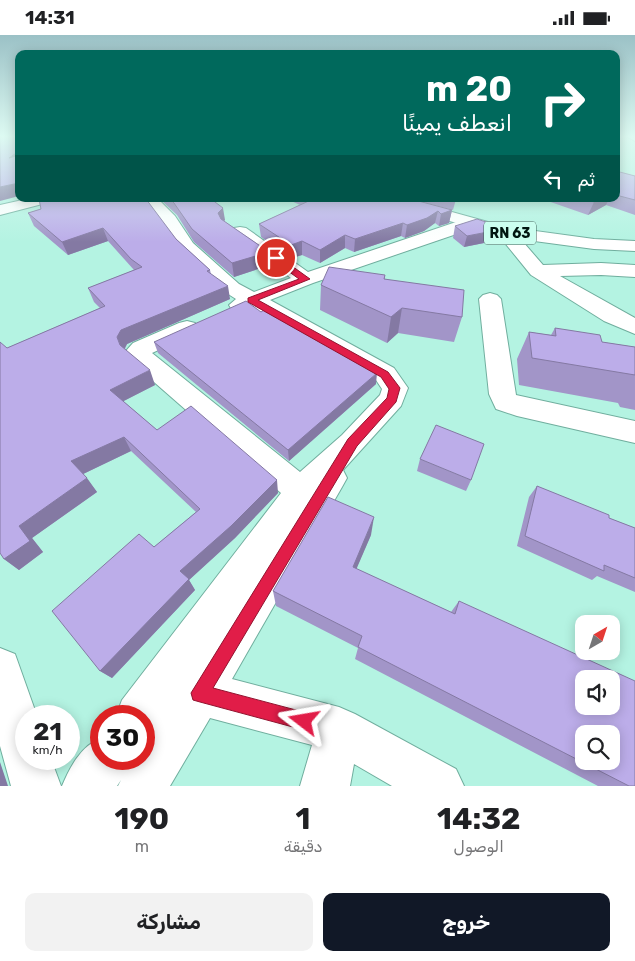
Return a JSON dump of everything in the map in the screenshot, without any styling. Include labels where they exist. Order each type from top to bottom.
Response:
[{"type":"street","points":[[0,210],[33,202]]},
{"type":"street","points":[[146,705],[301,491],[352,443],[392,399],[395,388],[384,374],[232,288],[187,247],[169,220],[153,202]]},
{"type":"street","name":"RN 63","points":[[399,202],[505,232],[594,244],[635,246]]},
{"type":"street","points":[[301,491],[137,352],[251,300],[306,279],[471,223]]},
{"type":"street","points":[[230,226],[306,279]]},
{"type":"street","points":[[505,232],[538,271],[612,316],[635,327]]},
{"type":"street","points":[[538,271],[601,269],[635,271]]},
{"type":"street","points":[[490,299],[502,394],[506,401],[516,406],[635,432]]},
{"type":"street","points":[[143,786],[352,443]]},
{"type":"street","points":[[0,669],[15,719]]},
{"type":"street","points":[[200,693],[339,730],[440,786]]},
{"type":"street","points":[[325,786],[339,730]]},
{"type":"street","points":[[31,770],[36,786]]},
{"type":"street","points":[[88,786],[99,770]]},
{"type":"building","points":[[0,171],[15,171],[15,184],[0,187]]},
{"type":"building","points":[[620,172],[635,176],[635,200],[620,196]]},
{"type":"building","points":[[40,202],[148,202],[176,239],[210,270],[207,271],[228,286],[121,330],[117,337],[120,345],[150,370],[110,390],[157,430],[191,406],[277,480],[231,526],[180,571],[189,579],[100,671],[52,611],[139,534],[154,547],[200,509],[124,437],[71,461],[87,478],[19,526],[30,541],[4,559],[0,553],[0,342],[7,348],[105,306],[88,288],[142,267],[131,259],[103,228],[62,242],[28,213],[41,209]]},
{"type":"building","points":[[215,202],[223,208],[218,213],[221,219],[269,252],[232,263],[192,229],[174,203]]},
{"type":"building","points":[[307,202],[422,202],[452,210],[441,214],[438,211],[427,218],[407,225],[403,223],[355,239],[345,235],[320,250],[302,241],[291,245],[259,224]]},
{"type":"building","points":[[477,219],[486,222],[498,230],[467,236],[455,226]]},
{"type":"building","points":[[329,267],[385,275],[384,279],[464,290],[462,317],[402,308],[391,317],[321,285]]},
{"type":"building","points":[[246,301],[261,312],[264,310],[377,373],[288,450],[154,342]]},
{"type":"building","points":[[555,328],[600,335],[602,342],[635,347],[635,375],[532,358],[529,332],[556,336]]},
{"type":"building","points":[[436,425],[484,444],[471,480],[420,459]]},
{"type":"building","points":[[537,486],[609,515],[609,518],[635,528],[635,578],[604,565],[604,571],[525,536]]},
{"type":"building","points":[[328,497],[374,517],[353,567],[455,614],[459,601],[575,654],[575,660],[589,660],[611,670],[575,670],[575,715],[620,715],[620,674],[635,681],[635,786],[629,786],[598,770],[620,770],[620,725],[575,725],[575,758],[358,647],[362,636],[273,591]]},
{"type":"route","points":[[276,258],[306,279],[251,300],[384,374],[395,388],[392,399],[352,443],[200,693],[304,721]]}]
